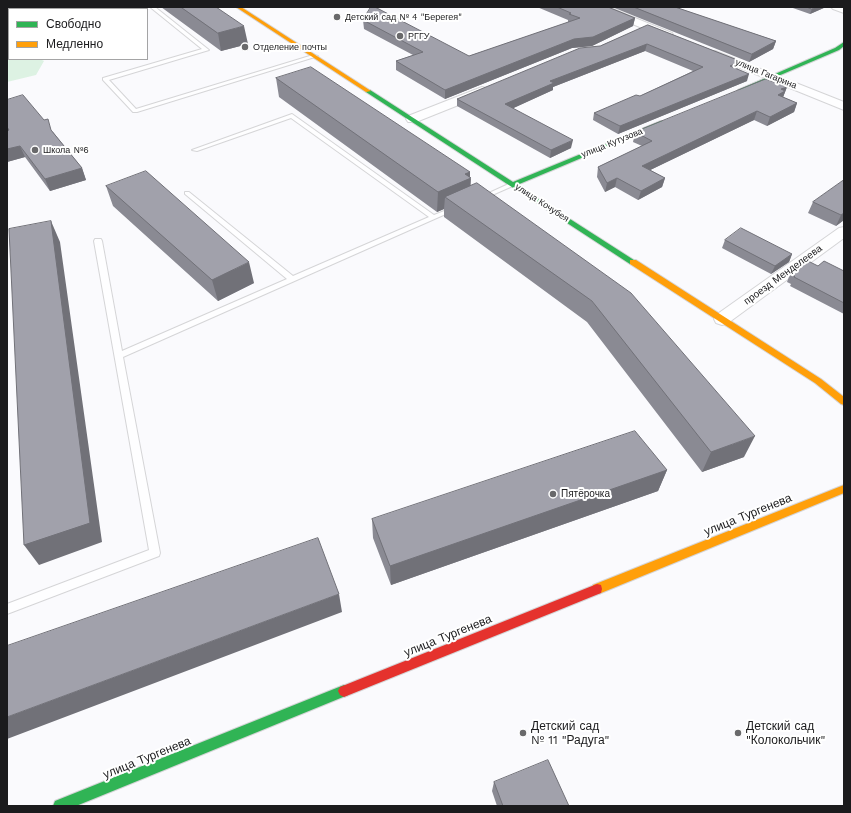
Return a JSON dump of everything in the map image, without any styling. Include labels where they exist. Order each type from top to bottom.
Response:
[{"type":"street","name":"улица Кочубея","points":[[238,7],[818,381],[844,402]]},
{"type":"street","points":[[599,7],[681,40]]},
{"type":"street","points":[[836,7],[844,10]]},
{"type":"street","points":[[633,32],[646,26]]},
{"type":"street","points":[[730,95],[844,44]]},
{"type":"street","name":"улица Гагарина","points":[[702,49],[844,106]]},
{"type":"street","points":[[412,119],[491,87]]},
{"type":"street","name":"улица Кутузова","points":[[512,184],[672,119]]},
{"type":"street","name":"проезд Менделеева","points":[[722,319],[844,231]]},
{"type":"street","name":"улица Тургенева","points":[[60,806],[844,489]]},
{"type":"lane","points":[[152,7],[206,50],[105,79],[136,111],[314,56]]},
{"type":"lane","points":[[195,150],[292,116],[434,218]]},
{"type":"lane","points":[[119,356],[512,184]]},
{"type":"lane","points":[[187,193],[293,280]]},
{"type":"lane","points":[[7,609],[155,553],[98,241]]},
{"type":"green space","points":[[7,53],[8,60],[44,61],[36,75],[7,82]]},
{"type":"building","points":[[181,7],[216,7],[244,26],[218,33]]},
{"type":"building","points":[[371,7],[375,7],[469,56],[580,18],[557,7],[608,7],[635,18],[593,37],[574,39],[445,90],[396,61],[423,52],[363,20]]},
{"type":"building","points":[[634,7],[675,7],[776,41],[752,54]]},
{"type":"building","points":[[648,25],[740,61],[730,66],[749,74],[620,126],[594,113],[636,95],[640,96],[703,67],[647,44],[550,81],[554,83],[505,104],[573,140],[551,150],[457,99],[580,48],[600,46]]},
{"type":"building","points":[[311,67],[470,172],[465,174],[471,178],[438,192],[276,78]]},
{"type":"building","points":[[766,79],[787,87],[781,89],[785,91],[778,95],[797,103],[770,117],[757,111],[642,166],[665,178],[641,191],[617,178],[607,183],[598,167],[652,141],[635,132]]},
{"type":"building","name":"Школа №6","points":[[23,95],[44,120],[48,119],[51,130],[82,168],[45,179],[20,146],[7,149],[7,131],[9,130],[7,127],[7,100]]},
{"type":"building","points":[[146,171],[249,262],[212,280],[106,186]]},
{"type":"building","points":[[844,180],[844,213],[841,215],[813,202]]},
{"type":"building","points":[[477,183],[631,293],[755,436],[711,452],[592,301],[445,197]]},
{"type":"building","points":[[51,221],[90,523],[24,545],[9,229]]},
{"type":"building","points":[[741,228],[792,254],[775,266],[725,240]]},
{"type":"building","points":[[808,261],[818,266],[824,261],[844,271],[844,303],[790,274]]},
{"type":"building","points":[[635,431],[667,470],[390,566],[372,519]]},
{"type":"building","points":[[318,538],[339,594],[7,717],[7,646]]},
{"type":"building","points":[[548,760],[569,806],[503,806],[494,782]]},
{"type":"traffic: fast","points":[[741,90],[837,49],[844,44]]},
{"type":"traffic: fast","points":[[368,91],[633,262]]},
{"type":"traffic: fast","points":[[513,184],[663,122]]},
{"type":"traffic: fast","points":[[60,806],[344,691]]},
{"type":"traffic: slow","points":[[238,7],[368,91]]},
{"type":"traffic: slow","points":[[633,262],[818,381],[844,402]]},
{"type":"traffic: slow","points":[[597,589],[844,489]]},
{"type":"traffic: jam","points":[[344,691],[597,589]]},
{"type":"place","name":"Детский сад № 4 \"Берегея\"","points":[[337,17]]},
{"type":"place","name":"РГГУ","points":[[400,36]]},
{"type":"place","name":"Отделение почты","points":[[245,47]]},
{"type":"place","name":"Школа №6","points":[[35,150]]},
{"type":"place","name":"Пятёрочка","points":[[553,494]]},
{"type":"place","name":"Детский сад № 11 \"Радуга\"","points":[[523,733]]},
{"type":"place","name":"Детский сад \"Колокольчик\"","points":[[738,733]]}]
